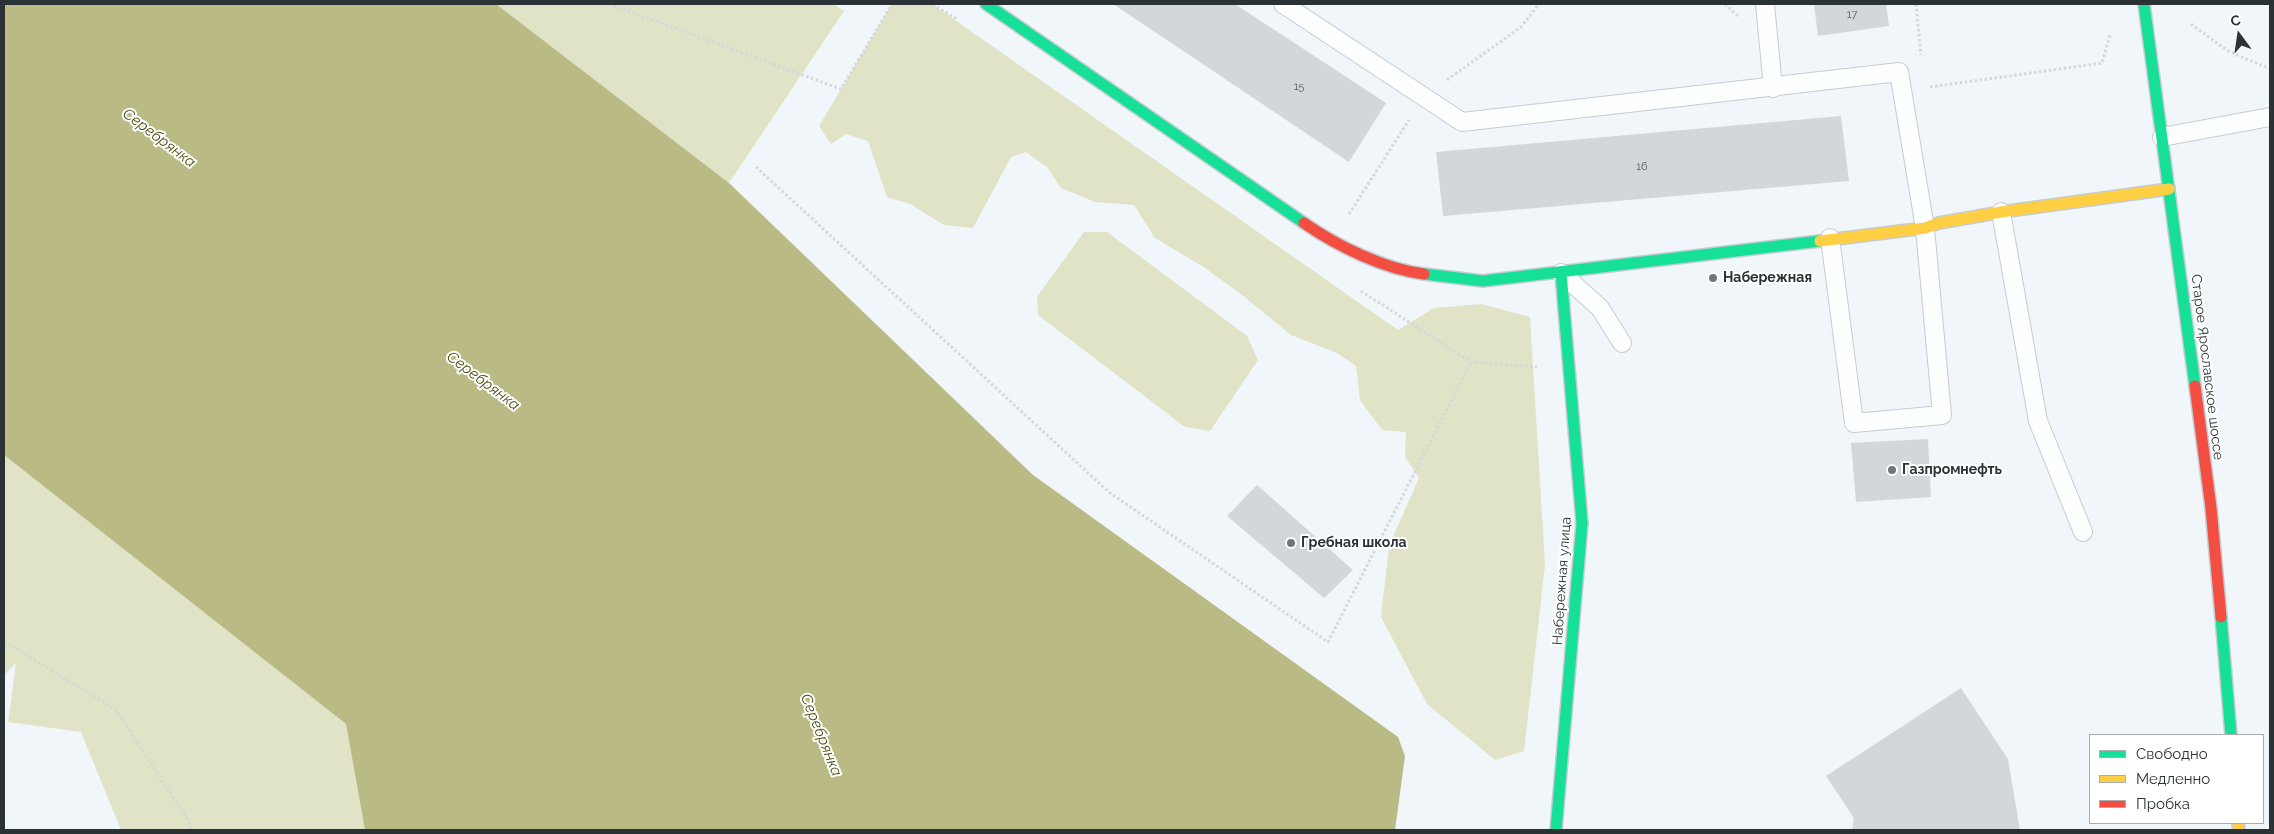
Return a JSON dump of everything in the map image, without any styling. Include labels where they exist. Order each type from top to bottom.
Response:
[{"type":"street","points":[[986,4],[1330,242],[1406,272],[1483,281],[1561,273],[1830,238],[1925,228],[1939,223],[2001,212],[2169,189]]},
{"type":"street","name":"Старое Ярославское шоссе","points":[[2144,4],[2210,508],[2231,734]]},
{"type":"street","name":"Набережная улица","points":[[1556,830],[1582,523],[1561,273]]},
{"type":"lane","points":[[1283,4],[1462,122],[1773,88],[1899,72],[1925,228],[1942,415],[1854,423],[1830,238]]},
{"type":"lane","points":[[1765,4],[1773,88]]},
{"type":"lane","points":[[2162,137],[2270,117]]},
{"type":"lane","points":[[2001,212],[2038,422],[2083,532]]},
{"type":"lane","points":[[1561,273],[1600,308],[1622,343]]},
{"type":"path","points":[[609,4],[841,89],[892,4]]},
{"type":"path","points":[[1347,217],[1424,97],[1521,27],[1539,4]]},
{"type":"path","points":[[2191,24],[2228,52],[2270,69]]},
{"type":"path","points":[[1925,88],[2102,63],[2110,35]]},
{"type":"path","points":[[756,167],[1110,493],[1328,642],[1471,362]]},
{"type":"path","points":[[1354,287],[1471,362],[1569,369]]},
{"type":"path","points":[[4,641],[116,710],[189,821],[190,830]]},
{"type":"shaded area","points":[[496,4],[833,4],[844,11],[729,183]]},
{"type":"shaded area","points":[[892,4],[932,4],[1398,330],[1434,308],[1481,304],[1530,317],[1545,565],[1524,751],[1495,760],[1427,704],[1381,617],[1389,546],[1419,478],[1405,457],[1406,432],[1382,430],[1360,400],[1356,366],[1337,353],[1291,335],[1237,291],[1202,266],[1155,238],[1134,205],[1095,202],[1061,188],[1047,167],[1026,152],[1011,157],[973,228],[944,225],[910,204],[887,197],[868,141],[846,134],[831,144],[819,126]]},
{"type":"shaded area","points":[[1084,232],[1107,232],[1247,336],[1258,360],[1210,431],[1185,427],[1038,315],[1037,297]]},
{"type":"shaded area","points":[[4,455],[346,724],[365,830],[121,830],[81,732],[8,722],[16,663],[4,675]]},
{"type":"water","name":"Серебрянка","points":[[4,4],[496,4],[729,183],[1033,475],[1398,737],[1405,756],[1395,830],[365,830],[346,724],[4,455]]},
{"type":"building","points":[[1113,4],[1235,4],[1386,103],[1349,162]]},
{"type":"building","points":[[1814,4],[1886,4],[1889,26],[1818,36]]},
{"type":"building","points":[[1841,116],[1849,181],[1443,216],[1436,152]]},
{"type":"building","name":"Газпромнефть","points":[[1928,439],[1931,497],[1856,502],[1851,443]]},
{"type":"building","name":"Гребная школа","points":[[1257,485],[1353,570],[1324,598],[1227,516]]},
{"type":"building","points":[[1961,688],[2008,759],[2020,830],[1852,830],[1854,818],[1826,776]]},
{"type":"traffic: fast","points":[[986,4],[1304,223]]},
{"type":"traffic: fast","points":[[2144,4],[2195,386]]},
{"type":"traffic: fast","points":[[1424,274],[1483,281],[1820,241]]},
{"type":"traffic: fast","points":[[1556,830],[1582,523],[1561,273]]},
{"type":"traffic: fast","points":[[2221,617],[2231,734]]},
{"type":"traffic: slow","points":[[1820,241],[1925,228],[1939,223],[2001,212],[2169,189]]},
{"type":"traffic: slow","points":[[2238,824],[2239,830]]},
{"type":"traffic: jam","points":[[1304,223],[1331,240],[1377,262],[1424,274]]},
{"type":"traffic: jam","points":[[2195,386],[2211,508],[2221,617]]},
{"type":"place","name":"Набережная","points":[[1713,278]]},
{"type":"place","name":"Газпромнефть","points":[[1892,470]]},
{"type":"place","name":"Гребная школа","points":[[1291,543]]}]
